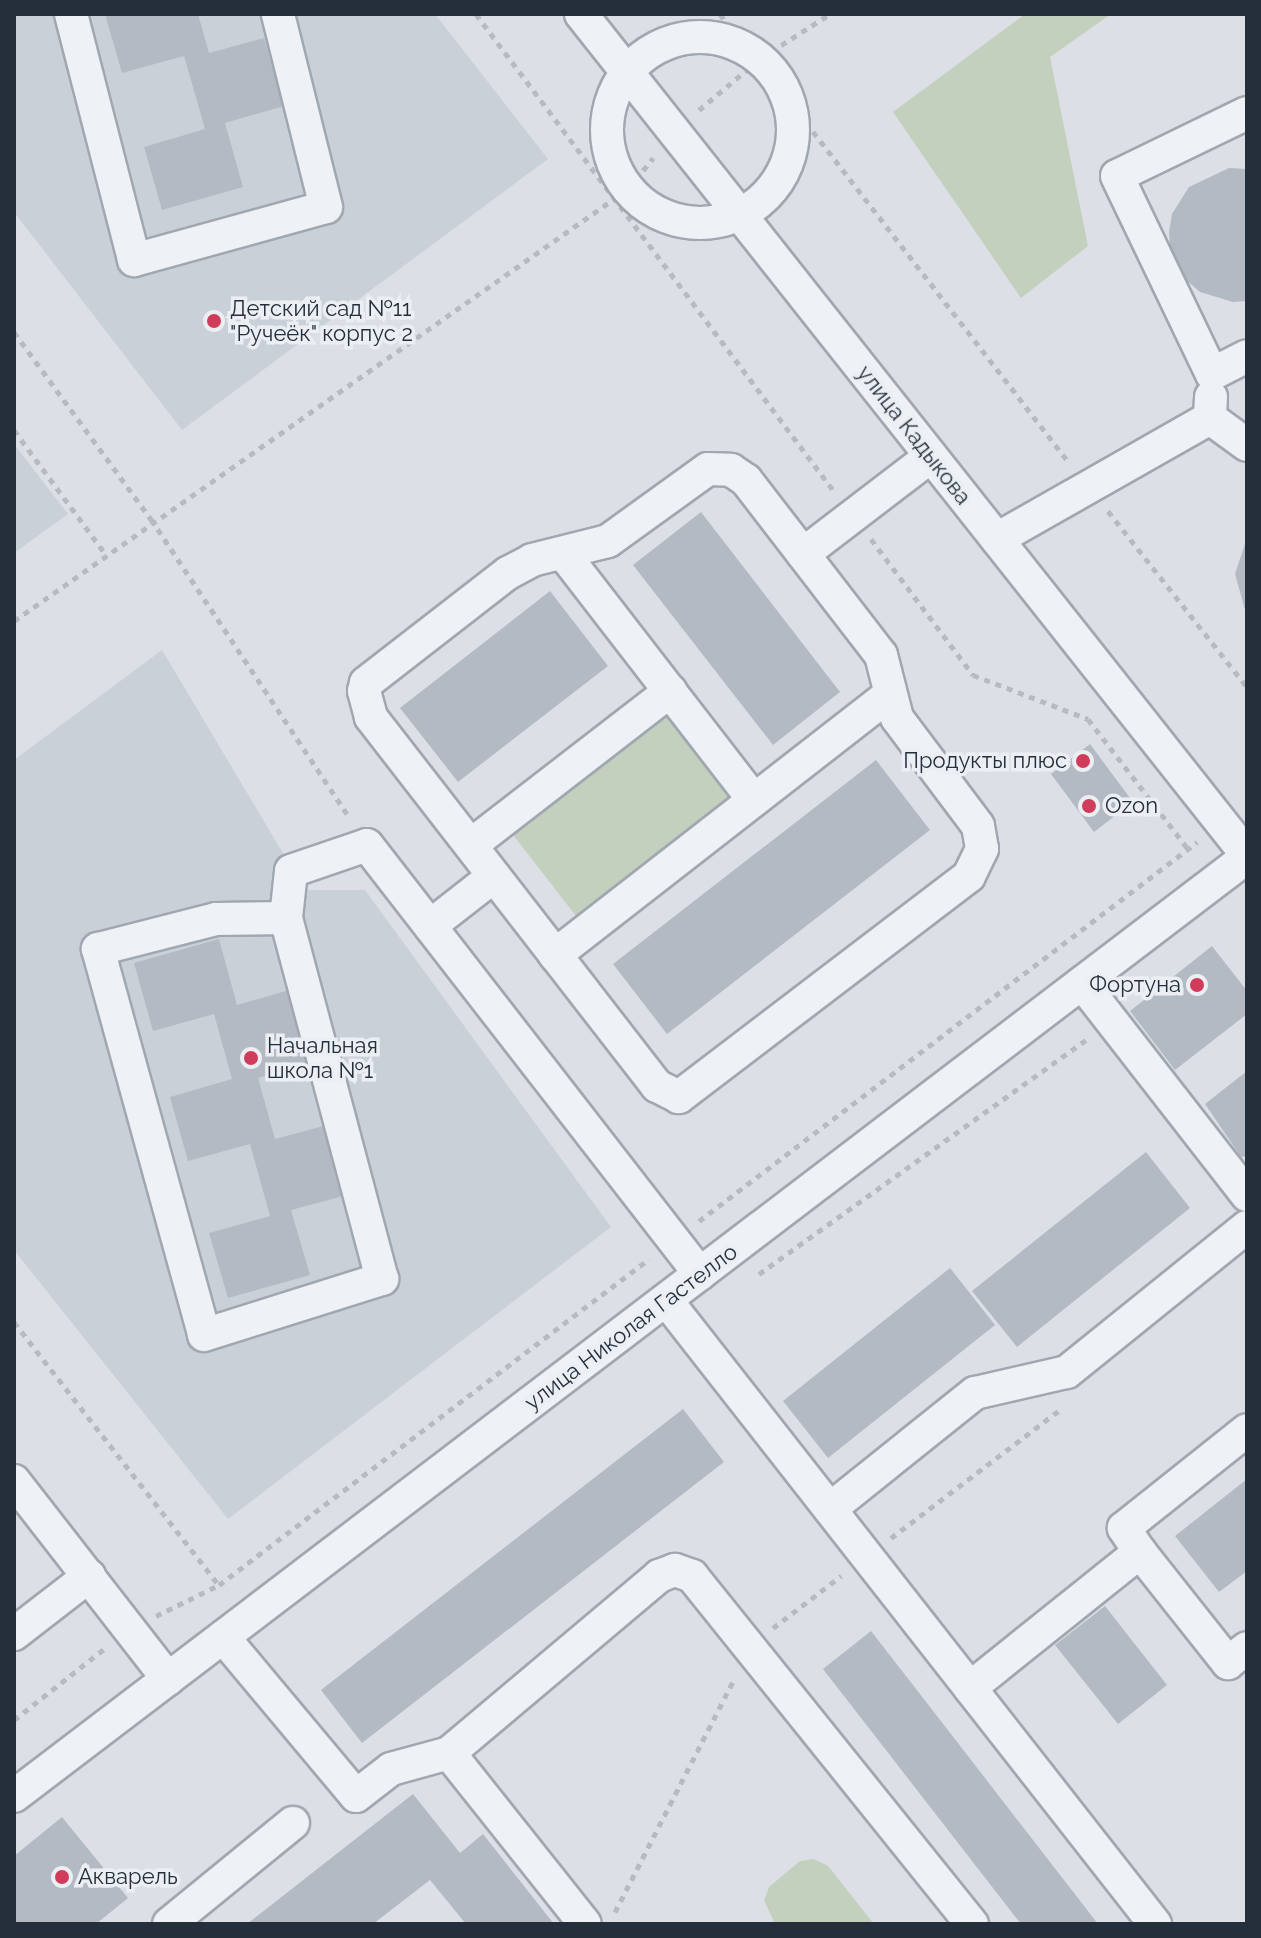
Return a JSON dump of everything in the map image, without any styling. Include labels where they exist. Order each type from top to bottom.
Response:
[{"type":"street","points":[[71,14],[134,260],[326,207],[278,14]]},
{"type":"street","name":"улица Кадыкова","points":[[581,14],[1247,856]]},
{"type":"street","points":[[682,37],[715,37],[753,52],[791,103],[794,136],[786,168],[767,195],[740,215],[711,223],[680,221],[620,194],[606,130],[611,98],[626,71],[652,49],[682,37]]},
{"type":"street","points":[[1210,418],[1212,374],[1117,176],[1247,113]]},
{"type":"street","points":[[1212,374],[1247,356]]},
{"type":"street","points":[[997,539],[1091,490],[1210,418]]},
{"type":"street","points":[[1210,418],[1247,445]]},
{"type":"street","points":[[803,554],[931,456]]},
{"type":"street","points":[[719,468],[746,480],[803,554],[881,655],[889,695],[901,726],[978,826],[982,849],[969,876],[679,1097],[662,1092],[371,717],[364,700],[366,683],[508,573],[608,541],[694,476],[719,468]]},
{"type":"street","points":[[563,553],[754,800]]},
{"type":"street","points":[[471,845],[670,691]]},
{"type":"street","points":[[555,955],[889,695]]},
{"type":"street","points":[[286,918],[216,919],[98,949],[204,1335],[382,1279],[286,918],[291,871],[367,845],[700,1274]]},
{"type":"street","name":"улица Николая Гастелло","points":[[14,1796],[1247,856]]},
{"type":"street","points":[[430,926],[494,876]]},
{"type":"street","points":[[1082,983],[1247,1195]]},
{"type":"street","points":[[830,1509],[975,1393],[1067,1372],[1247,1227]]},
{"type":"street","points":[[666,1300],[1155,1924]]},
{"type":"street","points":[[1247,1430],[1124,1528],[1228,1663],[1247,1648]]},
{"type":"street","points":[[14,1481],[168,1679]]},
{"type":"street","points":[[970,1688],[1140,1552]]},
{"type":"street","points":[[223,1637],[356,1796],[391,1769],[449,1753],[659,1576],[675,1570],[692,1576],[972,1924]]},
{"type":"street","points":[[14,1634],[89,1576]]},
{"type":"street","points":[[449,1753],[585,1924]]},
{"type":"street","points":[[169,1924],[293,1823]]},
{"type":"path","points":[[476,14],[620,194],[853,516],[973,675],[1088,719],[1188,849]]},
{"type":"path","points":[[720,14],[753,52],[830,14]]},
{"type":"path","points":[[791,103],[1247,687]]},
{"type":"path","points":[[14,621],[151,519],[620,194]]},
{"type":"path","points":[[14,332],[151,519],[367,845]]},
{"type":"path","points":[[14,430],[106,555]]},
{"type":"path","points":[[14,1322],[219,1585],[1222,824]]},
{"type":"path","points":[[609,1924],[750,1645],[1070,1403]]},
{"type":"shaded area","name":"Детский сад №11 \"Ручеёк\" корпус 2","points":[[14,14],[435,14],[548,159],[182,430],[14,212]]},
{"type":"shaded area","points":[[14,444],[68,514],[14,553]]},
{"type":"shaded area","name":"Начальная школа №1","points":[[162,650],[305,890],[365,890],[611,1227],[228,1519],[14,1250],[14,760]]},
{"type":"green space","points":[[1025,14],[1111,14],[1050,57],[1088,246],[1021,298],[893,112]]},
{"type":"green space","points":[[664,711],[731,796],[576,916],[510,831]]},
{"type":"green space","points":[[814,1859],[828,1866],[874,1924],[775,1924],[764,1900],[769,1887],[800,1861]]},
{"type":"building","points":[[105,14],[198,14],[209,53],[264,38],[284,106],[225,123],[243,187],[162,210],[144,147],[205,129],[184,56],[122,73]]},
{"type":"building","points":[[1229,168],[1247,169],[1247,301],[1233,302],[1200,292],[1186,280],[1170,249],[1172,214],[1189,187]]},
{"type":"building","points":[[701,512],[840,692],[773,745],[633,565]]},
{"type":"building","points":[[1247,538],[1247,617],[1235,574]]},
{"type":"building","points":[[550,591],[608,666],[458,782],[400,708]]},
{"type":"building","points":[[1090,744],[1133,802],[1094,832],[1051,774]]},
{"type":"building","points":[[876,760],[930,830],[667,1034],[613,964]]},
{"type":"building","points":[[219,939],[237,1005],[293,989],[314,1062],[258,1078],[275,1139],[331,1124],[351,1194],[291,1210],[310,1275],[228,1298],[209,1233],[270,1216],[250,1144],[188,1161],[170,1097],[232,1079],[214,1014],[153,1031],[134,963]]},
{"type":"building","points":[[1212,946],[1247,991],[1247,1014],[1175,1070],[1130,1011]]},
{"type":"building","points":[[1247,1071],[1247,1156],[1241,1157],[1205,1104]]},
{"type":"building","points":[[1146,1152],[1190,1208],[1017,1347],[972,1291]]},
{"type":"building","points":[[950,1268],[995,1325],[828,1458],[783,1401]]},
{"type":"building","points":[[683,1409],[724,1462],[362,1743],[321,1690]]},
{"type":"building","points":[[1247,1479],[1247,1571],[1219,1592],[1175,1536]]},
{"type":"building","points":[[1105,1606],[1167,1685],[1118,1724],[1055,1645]]},
{"type":"building","points":[[871,1631],[1098,1924],[1021,1924],[823,1669]]},
{"type":"building","points":[[413,1794],[460,1853],[483,1834],[554,1924],[466,1924],[430,1880],[373,1924],[247,1924]]},
{"type":"building","name":"Акварель","points":[[62,1817],[128,1898],[96,1924],[14,1924],[14,1856]]},
{"type":"place","name":"Детский сад №11 \"Ручеёк\" корпус 2","points":[[214,321]]},
{"type":"place","name":"Продукты плюс","points":[[1083,761]]},
{"type":"place","name":"Ozon","points":[[1089,806]]},
{"type":"place","name":"Фортуна","points":[[1197,985]]},
{"type":"place","name":"Начальная школа №1","points":[[251,1058]]},
{"type":"place","name":"Акварель","points":[[62,1877]]}]
